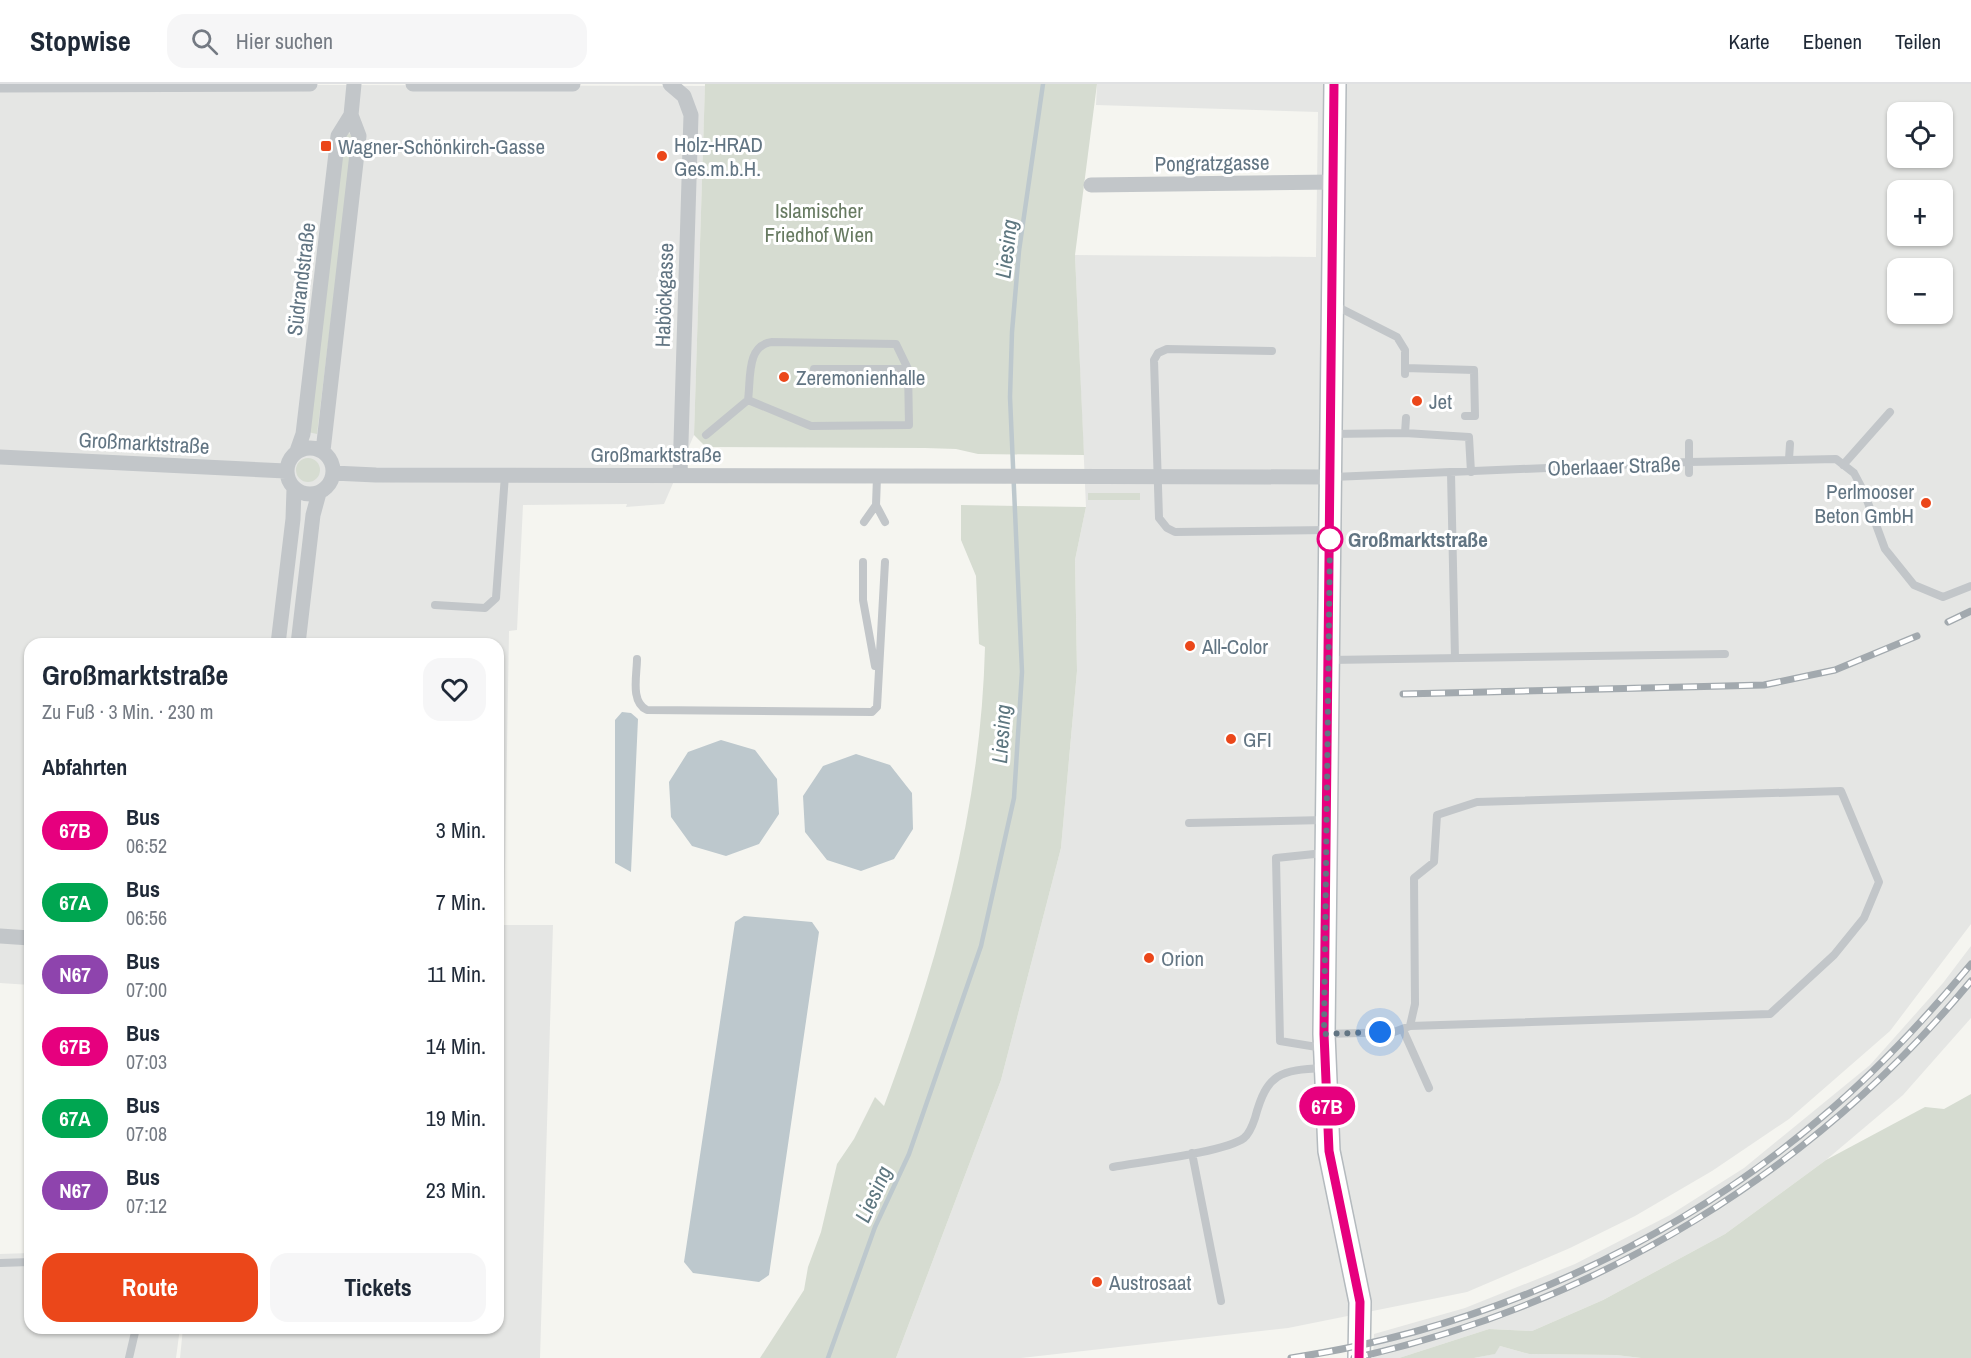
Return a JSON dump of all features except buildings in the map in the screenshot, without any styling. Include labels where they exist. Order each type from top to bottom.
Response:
[{"type":"main road","points":[[1335,84],[1325,1050],[1329,1151],[1360,1302],[1359,1358]]},
{"type":"street","points":[[0,85],[310,84]]},
{"type":"street","name":"Südrandstraße","points":[[286,471],[289,460],[297,451],[305,422],[338,136],[351,115],[354,84]]},
{"type":"street","points":[[413,84],[573,84]]},
{"type":"street","name":"Haböckgasse","points":[[670,84],[684,96],[691,115],[680,475]]},
{"type":"street","name":"Südrandstraße","points":[[323,451],[359,136],[351,115]]},
{"type":"street","name":"Pongratzgasse","points":[[1091,185],[1334,182]]},
{"type":"street","points":[[297,451],[310,447],[323,451],[331,461],[333,473],[328,485],[319,493],[313,515],[299,638]]},
{"type":"street","name":"Großmarktstraße","points":[[0,457],[286,471]]},
{"type":"street","points":[[279,638],[293,519],[294,489],[286,471]]},
{"type":"street","name":"Großmarktstraße","points":[[333,473],[1156,478]]},
{"type":"street","points":[[1156,478],[1330,477]]},
{"type":"street","points":[[294,489],[306,494],[319,493]]},
{"type":"street","points":[[0,936],[24,938]]},
{"type":"lane","points":[[1332,304],[1397,337],[1405,350],[1405,371],[1474,370],[1475,416],[1465,416]]},
{"type":"lane","points":[[706,435],[748,400],[753,353],[761,344],[768,342],[896,344],[908,369],[909,425],[811,426],[748,400]]},
{"type":"lane","points":[[1272,351],[1167,349],[1158,353],[1154,360],[1159,518],[1167,528],[1175,532],[1330,530]]},
{"type":"lane","points":[[814,369],[908,369]]},
{"type":"lane","points":[[1890,412],[1843,465],[1854,473],[1871,509],[1885,549],[1914,585],[1943,597],[1971,586]]},
{"type":"lane","points":[[1405,433],[1406,418]]},
{"type":"lane","points":[[1330,434],[1405,433],[1468,437],[1471,472]]},
{"type":"lane","points":[[1689,443],[1689,473]]},
{"type":"lane","points":[[1789,459],[1790,444]]},
{"type":"lane","name":"Oberlaaer Straße","points":[[1330,477],[1789,459],[1836,459],[1843,465]]},
{"type":"lane","points":[[1451,472],[1455,658]]},
{"type":"lane","points":[[435,605],[485,608],[496,598],[505,475]]},
{"type":"lane","points":[[877,477],[876,505],[885,522]]},
{"type":"lane","points":[[864,522],[876,505]]},
{"type":"lane","points":[[863,562],[863,600],[877,673]]},
{"type":"lane","points":[[637,659],[636,697],[638,703],[647,710],[869,713],[877,707],[877,673],[885,562]]},
{"type":"lane","points":[[1328,660],[1725,654]]},
{"type":"lane","points":[[1113,1167],[1227,1146],[1246,1137],[1254,1121],[1260,1097],[1273,1078],[1325,1050],[1407,1028],[1770,1014],[1834,955],[1864,918],[1879,882],[1840,791],[1477,802],[1437,815],[1434,862],[1414,878],[1415,1004],[1407,1028],[1429,1088]]},
{"type":"lane","points":[[1189,823],[1326,820]]},
{"type":"lane","points":[[1325,1050],[1280,1041],[1276,858],[1326,854]]},
{"type":"lane","points":[[1192,1153],[1221,1301]]},
{"type":"lane","points":[[0,1263],[24,1262]]},
{"type":"lane","points":[[129,1358],[135,1334]]},
{"type":"shaded area","points":[[0,84],[705,86],[694,435],[664,504],[626,507],[627,504],[523,505],[517,630],[509,631],[504,925],[504,638],[24,638],[24,985],[0,983]]},
{"type":"shaded area","points":[[1097,84],[1971,84],[1971,924],[1890,1031],[1789,1119],[1712,1171],[1635,1216],[1570,1248],[1467,1292],[1288,1328],[1021,1358],[896,1358],[1001,1080],[1061,848],[1077,671],[1075,560],[1086,507],[1075,255],[1316,257],[1318,112],[1096,105]]},
{"type":"shaded area","points":[[622,712],[631,713],[638,719],[631,872],[615,863],[615,720]]},
{"type":"shaded area","points":[[721,740],[755,750],[777,779],[779,814],[759,844],[726,856],[692,846],[671,817],[669,782],[688,752]]},
{"type":"shaded area","points":[[856,754],[890,765],[912,793],[913,829],[894,859],[861,871],[827,860],[805,832],[803,796],[823,766]]},
{"type":"shaded area","points":[[744,916],[812,922],[819,932],[769,1275],[759,1282],[693,1273],[684,1262],[735,922]]},
{"type":"shaded area","points":[[504,925],[553,925],[540,1358],[180,1358],[182,1334],[504,1334]]},
{"type":"shaded area","points":[[1971,946],[1971,1018],[1903,1095],[1826,1160],[1725,1234],[1603,1300],[1532,1331],[1489,1329],[1399,1358],[1373,1358],[1374,1334],[1465,1308],[1575,1264],[1670,1215],[1744,1168],[1870,1065],[1943,983]]},
{"type":"shaded area","points":[[24,1253],[24,1334],[179,1334],[176,1358],[0,1358],[0,1254]]},
{"type":"shaded area","points":[[1500,1346],[1529,1354],[1616,1355],[1641,1358],[1474,1358],[1494,1354]]},
{"type":"green space","name":"Islamischer Friedhof Wien","points":[[705,84],[1097,84],[1075,255],[1084,455],[978,454],[956,449],[925,448],[706,447],[694,435]]},
{"type":"green space","points":[[349,133],[353,138],[317,434],[308,432],[345,134]]},
{"type":"green space","points":[[308,458],[316,462],[320,470],[316,478],[308,482],[300,478],[296,470],[300,462]]},
{"type":"green space","points":[[1088,493],[1140,493],[1140,500],[1088,500]]},
{"type":"green space","points":[[961,505],[1086,507],[1075,560],[1077,671],[1061,848],[1001,1080],[896,1358],[760,1358],[804,1290],[808,1267],[821,1232],[837,1164],[854,1139],[875,1097],[884,1106],[923,994],[954,881],[975,765],[982,707],[985,647],[979,644],[976,576],[961,540]]},
{"type":"green space","points":[[1971,1094],[1971,1358],[1641,1358],[1616,1355],[1529,1354],[1500,1346],[1495,1354],[1474,1358],[1399,1358],[1489,1329],[1532,1331],[1603,1300],[1725,1234],[1826,1160],[1925,1107],[1944,1109]]},
{"type":"waterway","name":"Liesing","points":[[828,1358],[875,1227],[909,1154],[981,946],[1014,798],[1022,672],[1010,397],[1012,332],[1019,251],[1043,84]]},
{"type":"railway","points":[[1948,622],[1971,611]]},
{"type":"railway","points":[[1403,694],[1764,685],[1835,670],[1917,636]]},
{"type":"railway","points":[[1291,1358],[1363,1345],[1435,1326],[1505,1302],[1573,1274],[1640,1241],[1704,1204],[1765,1163],[1822,1117],[1900,1044],[1971,964]]},
{"type":"railway","points":[[1354,1358],[1444,1334],[1530,1303],[1614,1265],[1694,1221],[1770,1170],[1842,1113],[1909,1050],[1971,981]]},
{"type":"bus line","name":"67B","points":[[1334,84],[1324,1034],[1329,1151],[1360,1302],[1359,1358]]},
{"type":"place","name":"Wagner-Schönkirch-Gasse","points":[[326,146]]},
{"type":"place","name":"Holz-HRAD Ges.m.b.H.","points":[[662,156]]},
{"type":"place","name":"Zeremonienhalle","points":[[784,377]]},
{"type":"place","name":"Jet","points":[[1417,401]]},
{"type":"place","name":"Perlmooser Beton GmbH","points":[[1926,503]]},
{"type":"place","name":"Großmarktstraße","points":[[1330,539]]},
{"type":"place","name":"All-Color","points":[[1190,646]]},
{"type":"place","name":"GFI","points":[[1231,739]]},
{"type":"place","name":"Orion","points":[[1149,958]]},
{"type":"place","name":"Austrosaat","points":[[1097,1282]]},
{"type":"route","points":[[1330,539],[1324,1034],[1380,1032]]}]
